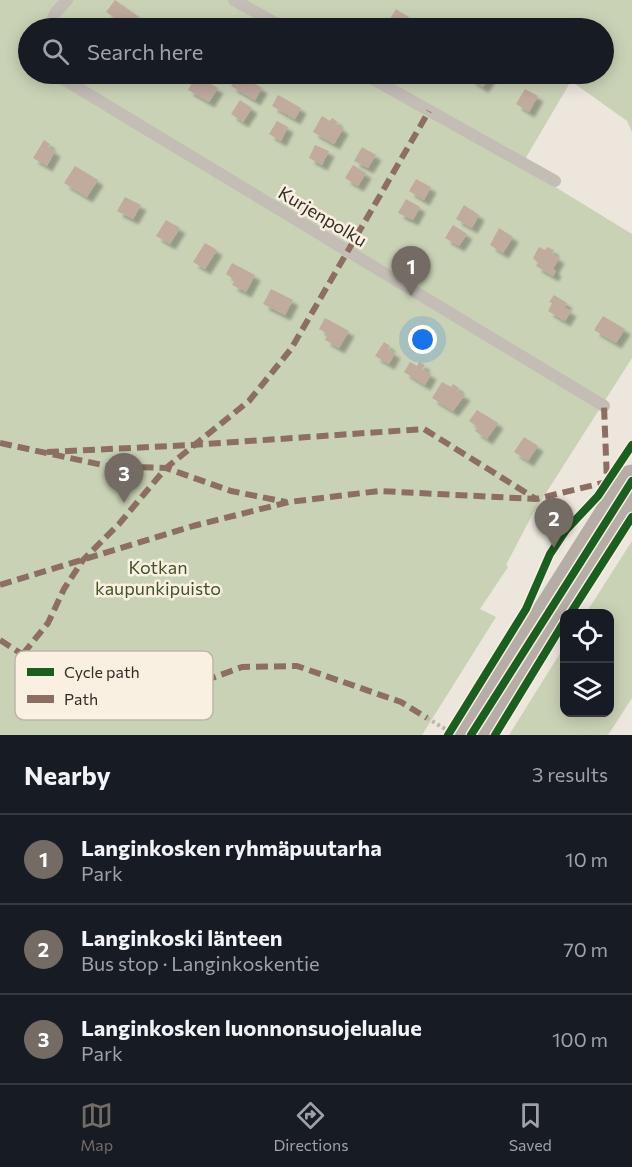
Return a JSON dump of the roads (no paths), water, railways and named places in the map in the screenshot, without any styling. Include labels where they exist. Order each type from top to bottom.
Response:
[{"type":"street","points":[[457,731],[632,481]]},
{"type":"lane","points":[[53,18],[67,0]]},
{"type":"lane","points":[[234,0],[266,18]]},
{"type":"lane","name":"Kurjenpolku","points":[[72,84],[604,406]]},
{"type":"lane","points":[[381,84],[555,181]]},
{"type":"place","name":"Langinkosken ryhmäpuutarha","points":[[411,296]]},
{"type":"place","name":"Langinkosken luonnonsuojelualue","points":[[124,503]]},
{"type":"place","name":"Langinkoski länteen","points":[[554,548]]},
{"type":"park label","name":"Kotkan kaupunkipuisto","points":[[158,577]]}]
